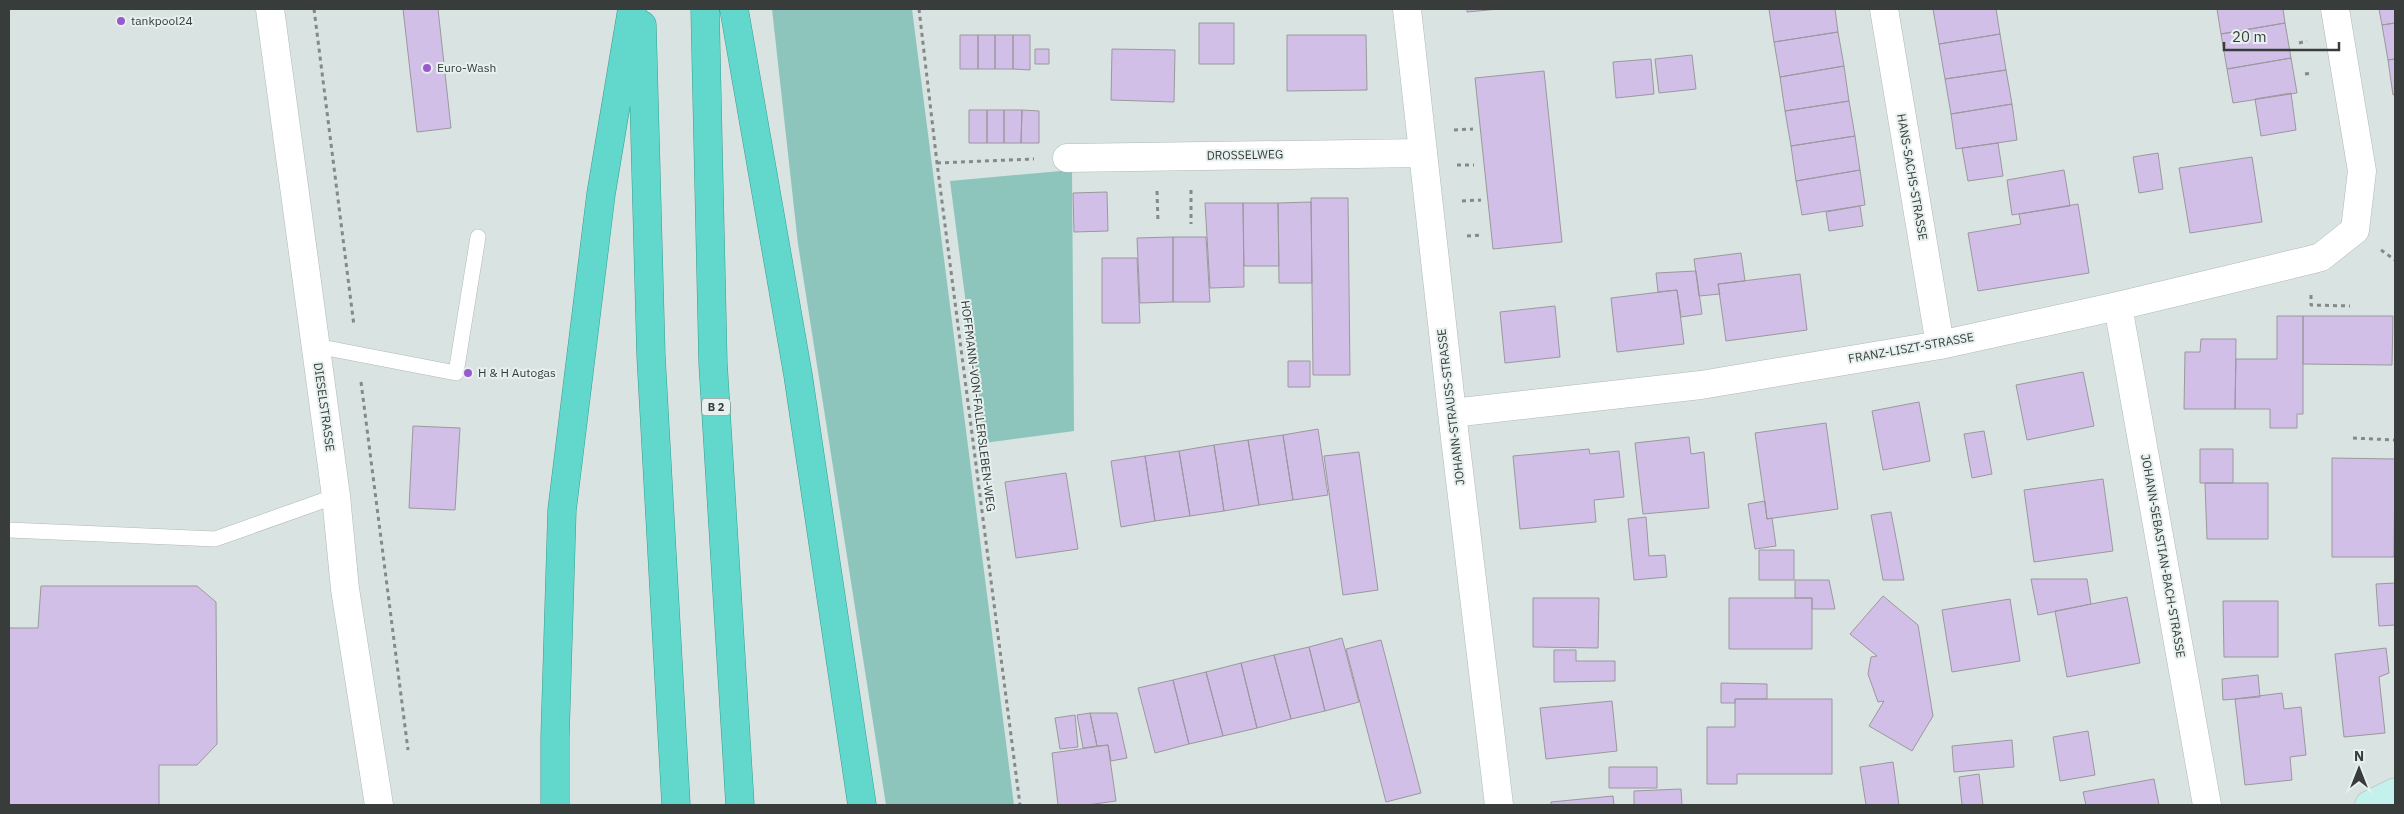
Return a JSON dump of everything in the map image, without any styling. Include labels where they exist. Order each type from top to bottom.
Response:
[{"type":"highway","points":[[555,805],[555,717],[562,510],[601,194],[632,9]]},
{"type":"highway","points":[[642,9],[651,356],[676,805]]},
{"type":"highway","name":"B 2","points":[[705,9],[713,363],[740,805]]},
{"type":"highway","points":[[734,9],[798,375],[862,805]]},
{"type":"main road","points":[[2369,805],[2395,792]]},
{"type":"street","name":"DIESELSTRASSE","points":[[270,9],[336,496],[346,589],[379,805]]},
{"type":"street","name":"JOHANN-STRAUSS-STRASSE","points":[[1407,9],[1452,413],[1499,805]]},
{"type":"street","name":"HANS-SACHS-STRASSE","points":[[1884,9],[1940,344]]},
{"type":"street","name":"FRANZ-LISZT-STRASSE","points":[[1452,413],[1701,385],[1940,344],[2118,306],[2321,256],[2355,230],[2362,171],[2335,9]]},
{"type":"street","name":"DROSSELWEG","points":[[1067,158],[1422,153]]},
{"type":"street","name":"JOHANN-SEBASTIAN-BACH-STRASSE","points":[[2118,306],[2207,805]]},
{"type":"lane","points":[[316,346],[456,374],[478,237]]},
{"type":"lane","points":[[9,530],[215,539],[336,496]]},
{"type":"path","points":[[314,9],[408,756]]},
{"type":"path","name":"HOFFMANN-VON-FALLERSLEBEN-WEG","points":[[919,9],[937,163],[1020,805]]},
{"type":"path","points":[[937,163],[1067,158]]},
{"type":"path","points":[[2353,438],[2395,440]]},
{"type":"shaded area","points":[[772,9],[912,9],[1014,805],[886,805],[798,244]]},
{"type":"shaded area","points":[[1072,170],[1074,431],[984,443],[950,181]]},
{"type":"building","name":"Euro-Wash","points":[[403,9],[438,9],[451,128],[417,132]]},
{"type":"building","points":[[1467,9],[1499,9],[1467,12]]},
{"type":"building","points":[[1769,9],[1835,9],[1838,32],[1774,42]]},
{"type":"building","points":[[1933,9],[1996,9],[2000,34],[1939,44]]},
{"type":"building","points":[[2217,9],[2283,9],[2285,23],[2221,34]]},
{"type":"building","points":[[2379,9],[2395,9],[2395,23],[2382,25]]},
{"type":"building","points":[[1199,23],[1234,23],[1234,64],[1199,64]]},
{"type":"building","points":[[2285,23],[2291,58],[2227,69],[2221,34]]},
{"type":"building","points":[[2395,23],[2395,59],[2388,60],[2382,25]]},
{"type":"building","points":[[1838,32],[1844,66],[1780,77],[1774,42]]},
{"type":"building","points":[[2000,34],[2006,70],[1945,79],[1939,44]]},
{"type":"building","points":[[960,35],[978,35],[978,69],[960,69]]},
{"type":"building","points":[[978,35],[995,35],[995,69],[978,69]]},
{"type":"building","points":[[995,35],[1013,35],[1013,69],[995,69]]},
{"type":"building","points":[[1013,35],[1030,35],[1030,70],[1013,69]]},
{"type":"building","points":[[1287,35],[1366,35],[1367,90],[1287,91]]},
{"type":"building","points":[[1035,49],[1049,49],[1049,64],[1035,64]]},
{"type":"building","points":[[1112,49],[1175,50],[1174,102],[1111,100]]},
{"type":"building","points":[[1692,55],[1696,89],[1659,93],[1655,59]]},
{"type":"building","points":[[2291,58],[2297,93],[2233,103],[2227,69]]},
{"type":"building","points":[[1651,59],[1654,94],[1616,98],[1613,62]]},
{"type":"building","points":[[2395,59],[2395,94],[2393,95],[2388,60]]},
{"type":"building","points":[[1844,66],[1849,101],[1785,111],[1780,77]]},
{"type":"building","points":[[2006,70],[2012,104],[1951,114],[1945,79]]},
{"type":"building","points":[[1544,71],[1562,242],[1493,249],[1475,78]]},
{"type":"building","points":[[2291,93],[2296,130],[2261,136],[2255,99]]},
{"type":"building","points":[[1849,101],[1855,136],[1791,146],[1785,111]]},
{"type":"building","points":[[2012,104],[2017,140],[1956,149],[1951,114]]},
{"type":"building","points":[[969,110],[987,110],[987,143],[969,143]]},
{"type":"building","points":[[987,110],[1004,110],[1004,143],[987,143]]},
{"type":"building","points":[[1004,110],[1022,110],[1021,143],[1004,143]]},
{"type":"building","points":[[1022,110],[1039,111],[1039,143],[1021,143]]},
{"type":"building","points":[[1855,136],[1860,170],[1796,181],[1791,146]]},
{"type":"building","points":[[1998,143],[2003,176],[1968,181],[1962,148]]},
{"type":"building","points":[[2158,153],[2163,189],[2139,193],[2133,157]]},
{"type":"building","points":[[2252,157],[2262,222],[2190,233],[2179,168]]},
{"type":"building","points":[[1860,170],[1865,205],[1802,215],[1796,181]]},
{"type":"building","points":[[2064,170],[2070,206],[2012,215],[2007,180]]},
{"type":"building","points":[[1107,192],[1108,231],[1074,232],[1073,193]]},
{"type":"building","points":[[1311,198],[1348,198],[1350,375],[1313,375]]},
{"type":"building","points":[[1311,202],[1312,283],[1279,283],[1278,203]]},
{"type":"building","points":[[1205,203],[1243,203],[1244,287],[1210,288]]},
{"type":"building","points":[[1243,203],[1278,203],[1279,266],[1244,266]]},
{"type":"building","points":[[2078,204],[2089,273],[1978,291],[1968,233],[2021,224],[2019,214]]},
{"type":"building","points":[[1860,206],[1863,226],[1829,231],[1826,212]]},
{"type":"building","points":[[1173,237],[1173,302],[1140,303],[1137,238]]},
{"type":"building","points":[[1173,237],[1206,237],[1210,302],[1173,302]]},
{"type":"building","points":[[1741,253],[1745,281],[1718,284],[1720,294],[1699,296],[1694,259]]},
{"type":"building","points":[[1102,258],[1137,258],[1140,323],[1102,323]]},
{"type":"building","points":[[1696,271],[1702,314],[1681,317],[1677,290],[1658,292],[1656,273]]},
{"type":"building","points":[[1800,274],[1807,330],[1726,341],[1718,284]]},
{"type":"building","points":[[1677,290],[1684,344],[1617,352],[1611,298]]},
{"type":"building","points":[[1555,306],[1560,357],[1505,363],[1500,312]]},
{"type":"building","points":[[2277,316],[2303,316],[2303,414],[2297,414],[2297,428],[2270,428],[2270,409],[2235,409],[2236,359],[2277,359]]},
{"type":"building","points":[[2303,316],[2393,316],[2392,365],[2303,364]]},
{"type":"building","points":[[2201,339],[2236,339],[2235,409],[2184,409],[2185,352],[2200,352]]},
{"type":"building","points":[[1288,361],[1310,361],[1310,387],[1288,387]]},
{"type":"building","points":[[2083,372],[2094,426],[2027,440],[2016,385]]},
{"type":"building","points":[[1919,402],[1930,461],[1883,470],[1872,411]]},
{"type":"building","points":[[1826,423],[1838,509],[1767,519],[1755,433]]},
{"type":"building","points":[[413,426],[460,428],[455,510],[409,508]]},
{"type":"building","points":[[1318,429],[1328,495],[1293,500],[1283,435]]},
{"type":"building","points":[[1984,431],[1992,474],[1972,478],[1964,434]]},
{"type":"building","points":[[1283,435],[1293,500],[1259,505],[1248,440]]},
{"type":"building","points":[[1689,437],[1691,454],[1704,452],[1709,508],[1643,514],[1635,443]]},
{"type":"building","points":[[1248,440],[1259,505],[1224,511],[1214,445]]},
{"type":"building","points":[[1214,445],[1224,511],[1190,516],[1179,451]]},
{"type":"building","points":[[1589,449],[1590,454],[1619,451],[1624,497],[1594,500],[1596,522],[1520,529],[1513,456]]},
{"type":"building","points":[[2200,449],[2233,449],[2233,483],[2200,483]]},
{"type":"building","points":[[1179,451],[1190,516],[1155,521],[1145,456]]},
{"type":"building","points":[[1359,452],[1378,590],[1343,595],[1324,456]]},
{"type":"building","points":[[1145,456],[1155,521],[1121,527],[1111,461]]},
{"type":"building","points":[[2332,458],[2395,459],[2394,557],[2332,557]]},
{"type":"building","points":[[1066,473],[1078,549],[1016,558],[1005,482]]},
{"type":"building","points":[[2103,479],[2113,551],[2034,562],[2024,490]]},
{"type":"building","points":[[2205,483],[2268,483],[2268,539],[2207,539]]},
{"type":"building","points":[[1765,501],[1767,519],[1772,518],[1776,546],[1755,549],[1748,504]]},
{"type":"building","points":[[1891,512],[1904,580],[1883,580],[1871,515]]},
{"type":"building","points":[[1646,517],[1649,556],[1665,555],[1667,577],[1634,580],[1628,519]]},
{"type":"building","points":[[1759,550],[1794,550],[1794,580],[1759,580]]},
{"type":"building","points":[[2031,579],[2087,579],[2091,604],[2038,615]]},
{"type":"building","points":[[1795,580],[1829,580],[1835,609],[1812,609],[1812,598],[1795,598]]},
{"type":"building","points":[[2395,583],[2395,625],[2379,626],[2376,584]]},
{"type":"building","points":[[41,586],[197,586],[216,602],[217,744],[197,765],[159,765],[159,805],[9,805],[9,628],[38,628]]},
{"type":"building","points":[[1883,596],[1918,625],[1933,716],[1912,751],[1869,726],[1884,701],[1878,702],[1868,674],[1871,657],[1877,656],[1850,634]]},
{"type":"building","points":[[2127,597],[2140,663],[2067,677],[2055,611]]},
{"type":"building","points":[[1533,598],[1599,598],[1598,648],[1533,647]]},
{"type":"building","points":[[1729,598],[1812,598],[1812,649],[1729,649]]},
{"type":"building","points":[[2010,599],[2020,661],[1952,672],[1942,610]]},
{"type":"building","points":[[2223,601],[2278,601],[2278,657],[2224,657]]},
{"type":"building","points":[[1342,638],[1359,702],[1325,711],[1309,647]]},
{"type":"building","points":[[1381,640],[1421,793],[1386,802],[1346,649]]},
{"type":"building","points":[[1309,647],[1325,711],[1291,719],[1274,655]]},
{"type":"building","points":[[2386,648],[2389,673],[2379,677],[2385,733],[2344,737],[2335,654]]},
{"type":"building","points":[[1554,650],[1576,650],[1576,661],[1615,661],[1615,681],[1554,682]]},
{"type":"building","points":[[1274,655],[1291,719],[1257,728],[1241,663]]},
{"type":"building","points":[[1241,663],[1257,728],[1223,736],[1206,672]]},
{"type":"building","points":[[1206,672],[1223,736],[1189,744],[1173,680]]},
{"type":"building","points":[[2258,675],[2260,697],[2223,700],[2222,679]]},
{"type":"building","points":[[1173,680],[1189,744],[1155,753],[1138,688]]},
{"type":"building","points":[[1721,683],[1767,684],[1767,699],[1735,699],[1735,703],[1721,703]]},
{"type":"building","points":[[2282,693],[2284,709],[2301,707],[2306,755],[2290,757],[2292,780],[2245,785],[2235,699]]},
{"type":"building","points":[[1735,699],[1832,699],[1832,774],[1737,774],[1737,784],[1707,784],[1707,727],[1735,727]]},
{"type":"building","points":[[1612,701],[1617,751],[1546,759],[1540,708]]},
{"type":"building","points":[[1090,713],[1117,713],[1127,758],[1111,761],[1108,745],[1097,746]]},
{"type":"building","points":[[1090,713],[1097,746],[1083,748],[1077,715]]},
{"type":"building","points":[[1075,715],[1078,747],[1060,749],[1055,718]]},
{"type":"building","points":[[2088,731],[2095,775],[2060,781],[2053,737]]},
{"type":"building","points":[[2012,740],[2014,767],[1954,772],[1952,746]]},
{"type":"building","points":[[1108,745],[1116,801],[1087,805],[1058,805],[1052,753]]},
{"type":"building","points":[[1893,762],[1899,805],[1866,805],[1860,767]]},
{"type":"building","points":[[1609,767],[1657,767],[1657,788],[1609,788]]},
{"type":"building","points":[[1979,774],[1983,805],[1962,805],[1959,777]]},
{"type":"building","points":[[2154,779],[2159,805],[2086,805],[2083,792]]},
{"type":"building","points":[[1681,789],[1682,805],[1634,805],[1634,791]]},
{"type":"building","points":[[1613,796],[1614,805],[1551,805],[1551,802]]},
{"type":"place","name":"tankpool24","points":[[121,21]]},
{"type":"place","name":"Euro-Wash","points":[[427,68]]},
{"type":"place","name":"H & H Autogas","points":[[468,373]]}]
